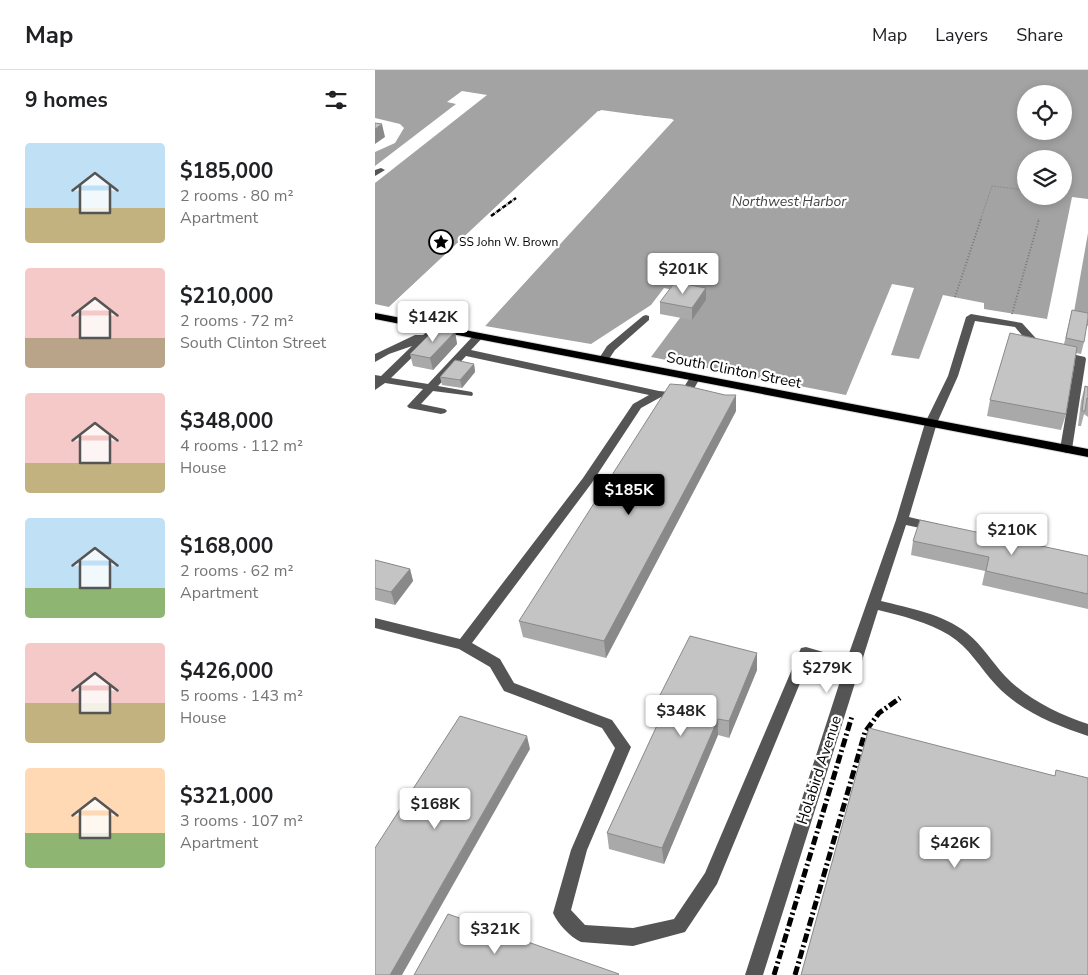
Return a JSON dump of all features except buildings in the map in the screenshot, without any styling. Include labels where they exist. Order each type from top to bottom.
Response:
[{"type":"main road","name":"South Clinton Street","points":[[375,316],[1088,453]]},
{"type":"street","name":"Holabird Avenue","points":[[754,975],[852,666],[902,520],[931,423],[953,376],[971,317],[1018,325],[1038,347],[1051,353],[1081,359],[1065,449]]},
{"type":"street","points":[[603,360],[611,348],[646,318]]},
{"type":"street","points":[[375,359],[415,340],[433,327]]},
{"type":"street","points":[[377,380],[433,327]]},
{"type":"street","points":[[441,411],[413,406],[479,336]]},
{"type":"street","points":[[375,350],[388,348],[394,351]]},
{"type":"street","points":[[375,368],[394,351]]},
{"type":"street","points":[[377,380],[394,356],[394,351]]},
{"type":"street","points":[[464,352],[659,394],[684,396],[701,400]]},
{"type":"street","points":[[684,396],[695,378]]},
{"type":"street","points":[[377,380],[469,394]]},
{"type":"street","points":[[732,396],[738,386]]},
{"type":"street","points":[[463,645],[587,481],[637,406],[659,394]]},
{"type":"street","points":[[902,520],[948,530]]},
{"type":"street","points":[[873,604],[932,621],[955,632],[971,646],[1007,687],[1061,722],[1088,730]]},
{"type":"street","points":[[375,624],[463,645],[495,663],[509,687],[607,724],[623,747],[579,850],[562,912],[581,933],[633,937],[679,926],[711,878],[806,652],[852,666]]},
{"type":"path","points":[[955,297],[991,186],[1017,189]]},
{"type":"path","points":[[1012,314],[1039,218]]},
{"type":"water","name":"Northwest Harbor","points":[[375,70],[1088,70],[1088,199],[1072,197],[1072,150],[1017,150],[1017,205],[1070,205],[1047,319],[984,309],[984,303],[943,295],[919,359],[891,355],[914,288],[892,284],[846,395],[651,357],[697,295],[664,288],[651,305],[591,344],[485,326],[673,119],[598,111],[389,307],[375,304],[375,183],[487,95],[462,91],[447,102],[456,104],[375,166],[375,152],[395,143],[404,128],[400,124],[375,118]]},
{"type":"water","points":[[1088,233],[1088,326],[1072,323]]},
{"type":"pier","points":[[601,110],[674,120],[485,326],[482,326],[670,121],[604,112],[599,113],[392,308],[389,307]]},
{"type":"railway","points":[[491,216],[516,198]]},
{"type":"railway","points":[[795,975],[865,732],[879,713],[900,698]]},
{"type":"railway","points":[[774,975],[852,716]]},
{"type":"place","name":"SS John W. Brown","points":[[441,242]]}]
